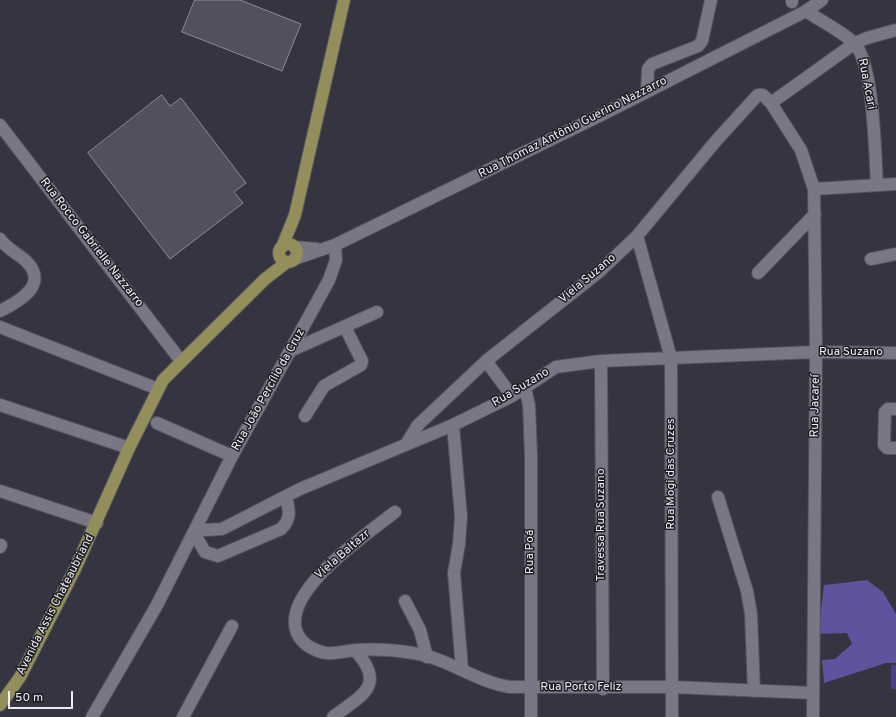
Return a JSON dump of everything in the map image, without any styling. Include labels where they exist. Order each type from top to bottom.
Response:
[{"type":"main road","name":"Avenida Assis Chateaubriand","points":[[0,705],[20,677],[75,570],[129,448],[158,389],[169,373],[265,279],[288,252],[344,0]]},
{"type":"street","points":[[648,91],[648,69],[652,64],[698,46],[702,41],[711,0]]},
{"type":"street","name":"Rua Thomaz Antônio Guerino Nazzarro","points":[[288,252],[320,249],[335,245],[648,91],[806,11],[822,0]]},
{"type":"street","name":"Rua Acari","points":[[806,11],[855,43],[862,56],[871,101],[877,184]]},
{"type":"street","points":[[772,103],[855,43],[896,30]]},
{"type":"street","name":"Viela Suzano","points":[[407,443],[418,425],[486,360],[600,271],[637,236],[715,142],[754,98],[758,95],[763,95],[772,103]]},
{"type":"street","name":"Rua Jacareí","points":[[772,103],[801,150],[814,189],[816,352],[813,717]]},
{"type":"street","name":"Rua Rocco Gabrielle Nazzarro","points":[[0,125],[182,361]]},
{"type":"street","points":[[814,189],[896,184]]},
{"type":"street","points":[[758,273],[815,214]]},
{"type":"street","name":"Rua Mogi das Cruzes","points":[[637,236],[672,358],[672,717]]},
{"type":"street","points":[[0,311],[21,300],[28,294],[34,279],[32,270],[26,262],[2,244]]},
{"type":"street","name":"Rua João Percílio da Cruz","points":[[92,717],[157,605],[232,456],[292,350],[334,270],[336,260],[335,245]]},
{"type":"street","points":[[871,259],[896,254]]},
{"type":"street","points":[[292,350],[377,312]]},
{"type":"street","points":[[0,327],[158,389]]},
{"type":"street","points":[[305,416],[324,386],[361,365],[362,361],[345,327]]},
{"type":"street","name":"Rua Suzano","points":[[196,530],[222,529],[286,496],[363,464],[407,443],[453,425],[512,396],[556,367],[601,361],[816,352],[896,353]]},
{"type":"street","points":[[486,360],[512,396]]},
{"type":"street","name":"Travessa Rua Suzano","points":[[601,361],[603,689]]},
{"type":"street","name":"Rua Poá","points":[[525,388],[529,404],[531,455],[531,717]]},
{"type":"street","points":[[0,405],[129,448]]},
{"type":"street","points":[[896,410],[888,410],[885,412],[884,446],[887,448],[896,448]]},
{"type":"street","points":[[157,423],[232,456]]},
{"type":"street","points":[[453,425],[461,517],[459,544],[454,573],[462,669]]},
{"type":"street","points":[[0,491],[97,523]]},
{"type":"street","points":[[196,530],[205,552],[218,556],[281,529],[285,525],[290,514],[286,496]]},
{"type":"street","points":[[718,497],[747,591],[751,614],[754,691]]},
{"type":"street","name":"Viela Baltazr","points":[[356,650],[342,653],[325,653],[312,648],[299,637],[295,628],[295,616],[302,598],[311,583],[328,566],[395,512]]},
{"type":"street","points":[[406,601],[420,630],[427,657]]},
{"type":"street","points":[[183,717],[232,626]]},
{"type":"street","points":[[333,717],[363,694],[370,682],[371,675],[368,667],[356,650]]},
{"type":"street","name":"Rua Porto Feliz","points":[[356,650],[414,653],[462,669],[498,685],[530,688],[603,689],[672,687],[813,694]]},
{"type":"shaded area","points":[[867,580],[883,592],[896,614],[896,663],[886,663],[824,683],[822,660],[835,659],[852,644],[847,633],[818,634],[824,585]]},
{"type":"shaded area","points":[[891,665],[896,665],[896,689],[891,689]]},
{"type":"building","points":[[195,0],[240,0],[301,24],[282,71],[182,32]]},
{"type":"building","points":[[162,95],[170,106],[181,98],[246,183],[234,192],[243,203],[170,259],[88,153]]}]
